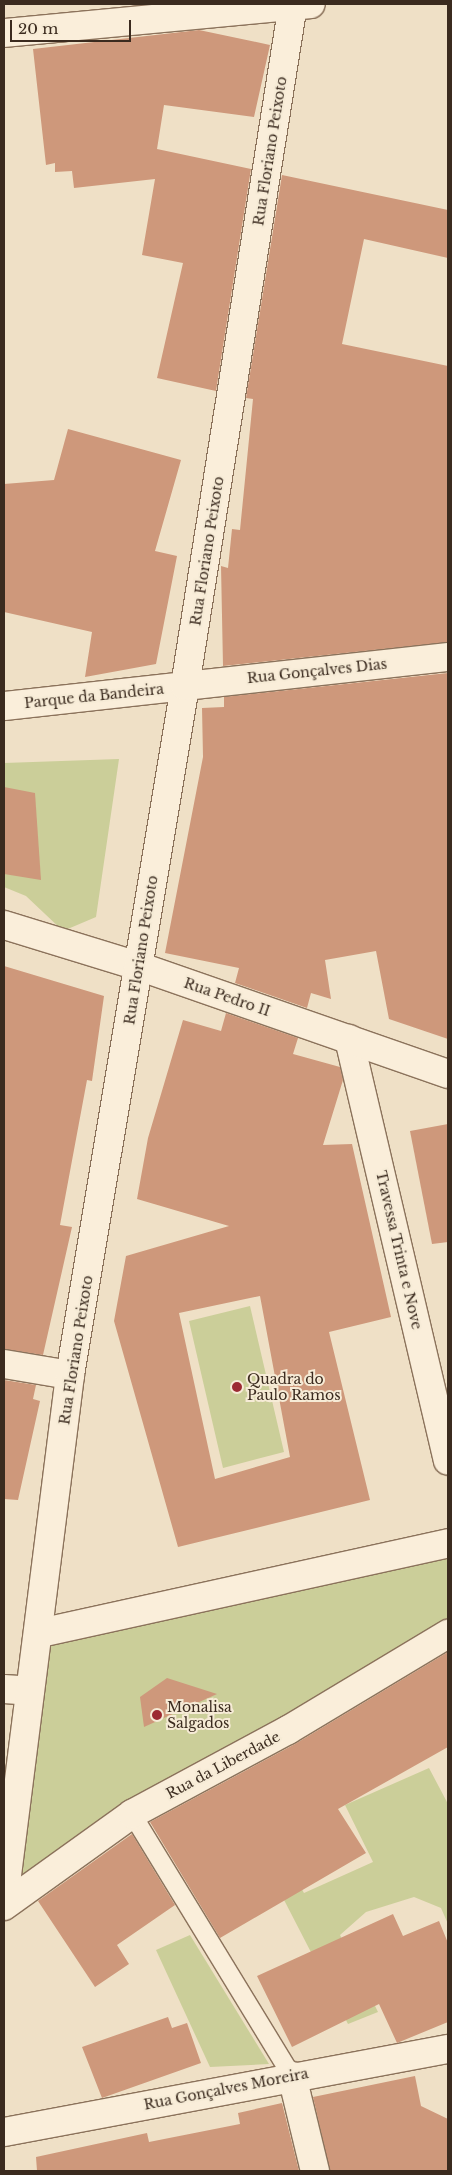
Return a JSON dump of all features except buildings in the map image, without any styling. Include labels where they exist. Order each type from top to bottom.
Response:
[{"type":"street","points":[[4,33],[299,5]]},
{"type":"street","name":"Rua Floriano Peixoto","points":[[4,1899],[17,1690],[40,1633],[70,1375],[299,5]]},
{"type":"street","name":"Rua Gonçalves Dias","points":[[185,686],[448,656]]},
{"type":"street","name":"Parque da Bandeira","points":[[4,706],[185,686]]},
{"type":"street","name":"Rua Pedro II","points":[[4,925],[138,966],[448,1074]]},
{"type":"street","name":"Travessa Trinta e Nove","points":[[349,1039],[448,1461]]},
{"type":"street","points":[[4,1364],[70,1375]]},
{"type":"street","points":[[40,1633],[448,1543]]},
{"type":"street","name":"Rua da Liberdade","points":[[4,1906],[132,1814],[288,1730],[448,1634]]},
{"type":"street","name":"Rua Gonçalves Moreira","points":[[4,2132],[292,2076],[448,2049]]},
{"type":"street","points":[[292,2076],[314,2171]]},
{"type":"lane","points":[[132,1814],[292,2076]]},
{"type":"green space","points":[[119,759],[96,917],[63,931],[26,896],[4,887],[4,763]]},
{"type":"green space","name":"Quadra do Paulo Ramos","points":[[250,1306],[284,1452],[223,1468],[189,1321]]},
{"type":"green space","points":[[448,1551],[448,1625],[13,1883],[47,1642]]},
{"type":"green space","points":[[429,1768],[448,1804],[448,1924],[441,1908],[414,1897],[366,1912],[340,1935],[378,2012],[348,2024],[249,1832],[264,1822],[304,1893],[373,1862],[345,1805]]},
{"type":"green space","points":[[190,1935],[269,2064],[210,2067],[156,1950]]},
{"type":"place","name":"Quadra do Paulo Ramos","points":[[237,1387]]},
{"type":"place","name":"Monalisa Salgados","points":[[157,1715]]}]
